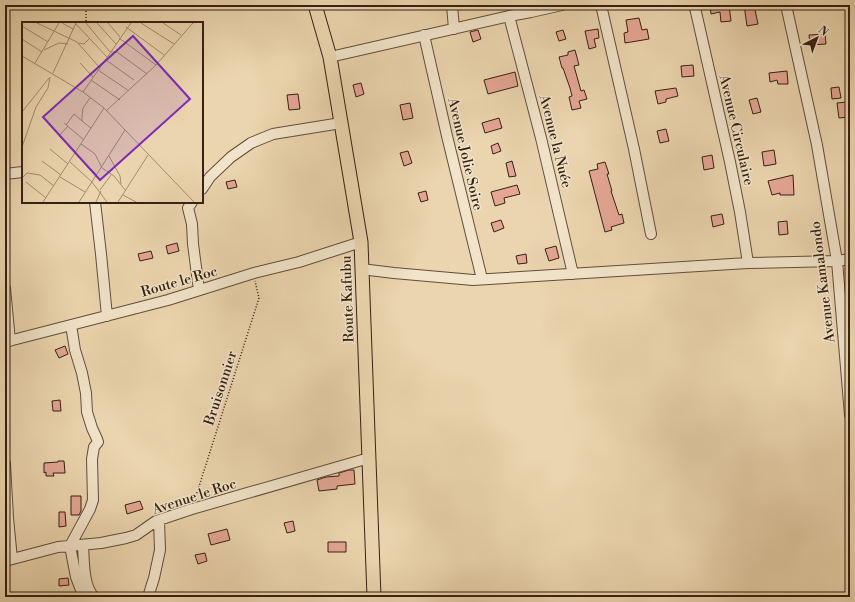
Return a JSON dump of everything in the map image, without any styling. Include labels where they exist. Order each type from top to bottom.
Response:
[{"type":"main road","name":"Route Kafubu","points":[[315,5],[330,57],[360,242],[374,597]]},
{"type":"street","points":[[452,5],[454,29]]},
{"type":"street","points":[[330,57],[509,16],[531,9],[562,5]]},
{"type":"street","points":[[601,5],[634,149],[651,234]]},
{"type":"street","name":"Avenue Circulaire","points":[[694,5],[730,162],[748,263]]},
{"type":"street","name":"Avenue Kamalondo","points":[[786,5],[817,145],[837,261],[850,415]]},
{"type":"street","name":"Avenue la Nuée","points":[[509,16],[542,138],[573,274]]},
{"type":"street","name":"Avenue Jolie Soire","points":[[424,35],[482,279]]},
{"type":"street","points":[[203,188],[210,177],[232,157],[251,143],[273,134],[341,123]]},
{"type":"street","points":[[5,174],[22,172]]},
{"type":"street","points":[[95,203],[106,316]]},
{"type":"street","points":[[189,204],[199,290]]},
{"type":"street","name":"Route le Roc","points":[[8,342],[168,300],[254,273],[299,262],[360,242]]},
{"type":"street","points":[[361,269],[394,274],[473,280],[748,263],[837,261],[850,259]]},
{"type":"street","points":[[5,288],[8,342]]},
{"type":"street","points":[[71,325],[75,350],[86,392],[87,412],[98,442],[94,448],[92,459],[93,500],[90,509],[70,546],[76,577],[82,597]]},
{"type":"street","name":"Avenue le Roc","points":[[8,560],[58,547],[101,543],[126,538],[136,535],[156,521],[192,509],[369,458]]},
{"type":"street","points":[[5,464],[8,518],[8,560]]},
{"type":"street","points":[[148,597],[160,550],[159,520]]},
{"type":"street","points":[[83,545],[87,584],[94,597]]},
{"type":"path","points":[[86,5],[86,22]]},
{"type":"path","name":"Bruisonnier","points":[[192,509],[259,298],[254,273]]},
{"type":"building","points":[[710,5],[729,5],[731,21],[721,22],[720,12],[711,14]]},
{"type":"building","points":[[744,5],[754,5],[758,24],[747,26]]},
{"type":"building","points":[[639,18],[642,30],[647,29],[649,39],[625,43],[624,33],[628,32],[626,20]]},
{"type":"building","points":[[598,29],[599,38],[594,39],[596,47],[589,49],[585,31]]},
{"type":"building","points":[[478,30],[481,39],[473,42],[470,32]]},
{"type":"building","points":[[563,30],[566,39],[559,41],[556,32]]},
{"type":"building","points":[[825,34],[826,44],[810,45],[809,35]]},
{"type":"building","points":[[575,50],[579,65],[574,66],[581,91],[584,90],[587,99],[579,101],[581,108],[572,110],[569,97],[572,96],[559,57],[568,55],[568,52]]},
{"type":"building","points":[[693,65],[694,76],[682,77],[681,66]]},
{"type":"building","points":[[787,71],[788,84],[778,84],[777,80],[770,82],[769,73]]},
{"type":"building","points":[[515,72],[518,86],[488,94],[484,80]]},
{"type":"building","points":[[361,83],[364,94],[356,97],[353,85]]},
{"type":"building","points":[[839,87],[841,98],[832,99],[831,88]]},
{"type":"building","points":[[676,88],[678,96],[666,99],[666,102],[658,104],[655,91]]},
{"type":"building","points":[[298,94],[300,109],[289,110],[287,95]]},
{"type":"building","points":[[757,98],[761,112],[753,114],[749,100]]},
{"type":"building","points":[[847,102],[849,117],[839,118],[837,103]]},
{"type":"building","points":[[410,103],[413,118],[403,120],[400,105]]},
{"type":"building","points":[[499,118],[502,128],[485,133],[482,123]]},
{"type":"building","points":[[666,129],[669,141],[660,143],[657,131]]},
{"type":"building","points":[[498,143],[501,151],[493,154],[491,146]]},
{"type":"building","points":[[774,150],[776,164],[764,166],[762,152]]},
{"type":"building","points":[[408,151],[412,163],[404,166],[400,153]]},
{"type":"building","points":[[712,155],[714,168],[704,170],[702,157]]},
{"type":"building","points":[[512,161],[516,176],[509,177],[506,163]]},
{"type":"building","points":[[605,162],[609,174],[607,174],[611,191],[619,215],[622,214],[624,223],[611,227],[612,230],[605,232],[589,171],[598,169],[597,164]]},
{"type":"building","points":[[793,175],[794,195],[780,195],[780,193],[772,195],[768,181]]},
{"type":"building","points":[[235,180],[237,187],[228,189],[226,182]]},
{"type":"building","points":[[517,185],[520,194],[504,198],[505,203],[495,206],[491,192]]},
{"type":"building","points":[[426,191],[428,200],[421,202],[418,193]]},
{"type":"building","points":[[722,214],[724,224],[713,227],[711,216]]},
{"type":"building","points":[[501,220],[504,228],[494,232],[491,223]]},
{"type":"building","points":[[787,221],[788,234],[779,235],[778,222]]},
{"type":"building","points":[[177,243],[179,251],[168,254],[166,246]]},
{"type":"building","points":[[556,246],[559,258],[549,261],[545,249]]},
{"type":"building","points":[[151,251],[153,258],[140,261],[138,254]]},
{"type":"building","points":[[526,254],[527,263],[518,264],[516,256]]},
{"type":"building","points":[[65,346],[68,354],[59,358],[55,350]]},
{"type":"building","points":[[60,400],[61,411],[53,411],[52,401]]},
{"type":"building","points":[[64,461],[65,473],[53,473],[54,476],[46,476],[46,472],[44,473],[44,463]]},
{"type":"building","points":[[354,470],[355,484],[337,486],[337,489],[319,491],[317,480],[326,477],[339,476],[339,473]]},
{"type":"building","points":[[71,496],[81,496],[81,511],[79,515],[71,515]]},
{"type":"building","points":[[140,501],[143,509],[127,514],[125,505]]},
{"type":"building","points":[[59,512],[65,512],[66,526],[59,527]]},
{"type":"building","points":[[293,521],[295,531],[287,533],[284,523]]},
{"type":"building","points":[[227,529],[230,540],[211,545],[208,534]]},
{"type":"building","points":[[328,542],[346,542],[346,552],[328,552]]},
{"type":"building","points":[[205,553],[207,561],[198,564],[195,555]]},
{"type":"building","points":[[68,578],[69,585],[59,586],[59,579]]}]
